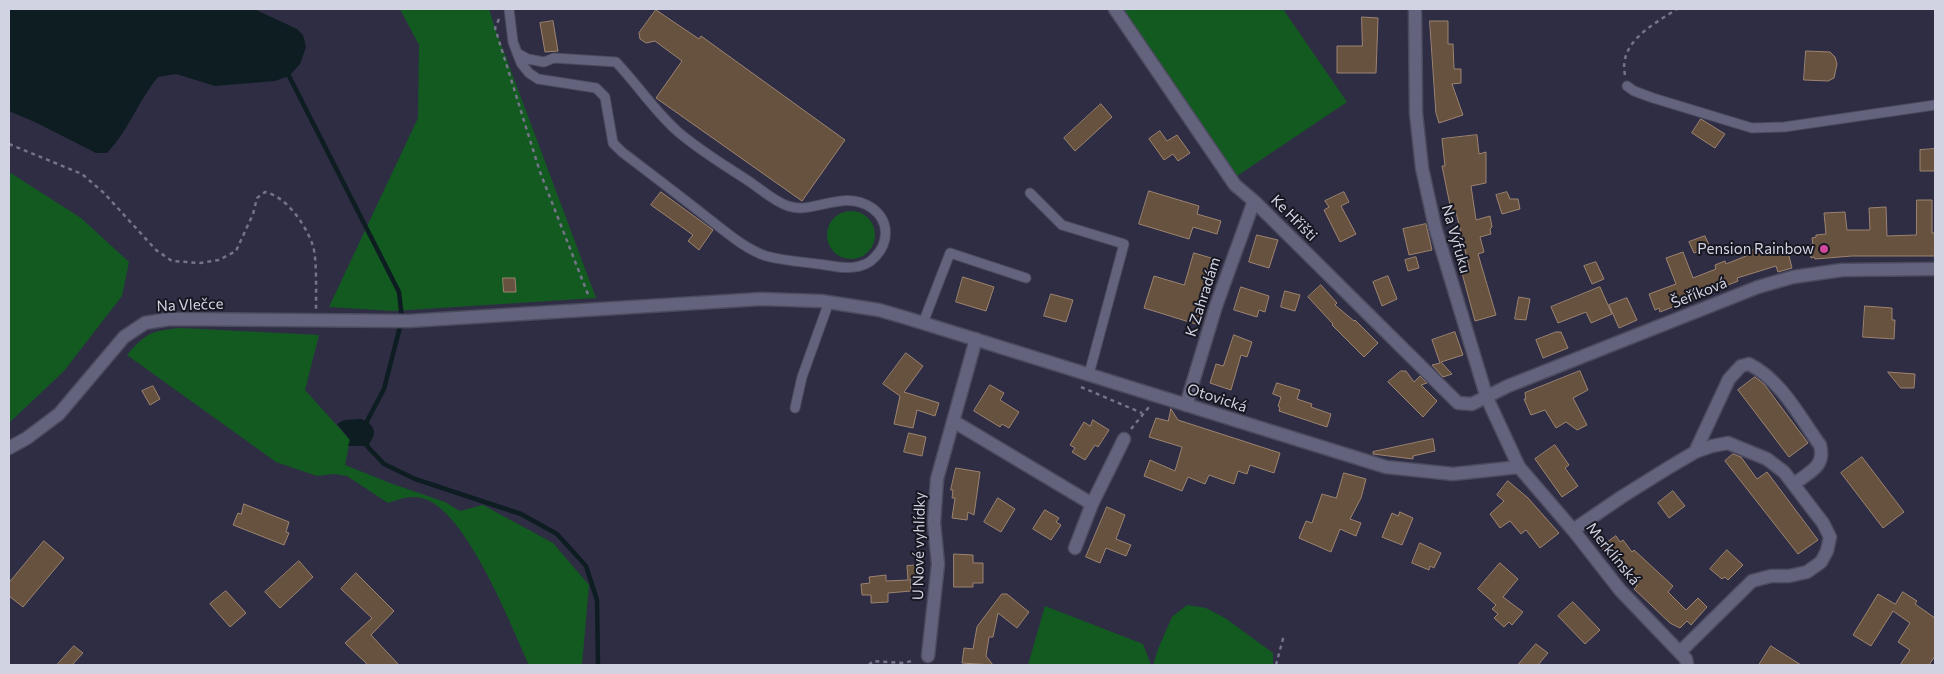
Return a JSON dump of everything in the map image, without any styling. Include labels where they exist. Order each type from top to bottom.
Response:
[{"type":"street","name":"Ke Hřišti","points":[[1115,9],[1234,185],[1254,201],[1458,403],[1472,404],[1487,398]]},
{"type":"street","name":"Na Výfuku","points":[[1415,9],[1416,113],[1422,168],[1434,227],[1487,398],[1519,467]]},
{"type":"street","name":"K Zahradám","points":[[1186,405],[1216,306],[1254,201]]},
{"type":"street","name":"Šeříková","points":[[1487,398],[1508,386],[1758,287],[1793,277],[1842,270],[1935,269]]},
{"type":"street","name":"Otovická","points":[[592,311],[761,299],[829,302],[879,310],[1386,467],[1453,474],[1519,467]]},
{"type":"street","name":"Na Vlečce","points":[[9,448],[27,438],[59,414],[124,337],[145,323],[170,319],[393,321],[592,311]]},
{"type":"street","name":"U Nové vyhlídky","points":[[928,656],[938,564],[934,523],[937,479],[976,339]]},
{"type":"street","points":[[1695,452],[1729,379],[1741,366],[1749,364],[1762,370],[1776,384],[1820,445],[1823,455],[1819,465],[1794,484]]},
{"type":"street","points":[[953,421],[1092,504]]},
{"type":"street","points":[[1075,548],[1092,504],[1124,439]]},
{"type":"street","points":[[1573,530],[1622,496],[1695,452],[1728,443],[1767,459],[1784,472],[1822,523],[1830,537],[1827,551],[1821,562],[1807,572],[1789,576],[1771,576],[1752,582],[1687,660]]},
{"type":"street","name":"Merklínská","points":[[1519,467],[1573,530],[1620,590],[1687,660]]},
{"type":"lane","points":[[509,9],[513,42],[517,53],[521,64],[528,73],[538,79],[596,88],[605,97],[613,143],[622,152],[739,242],[765,256],[842,268],[862,266],[878,254],[886,233],[884,220],[875,210],[863,202],[849,200],[827,202],[807,207],[789,206],[732,170],[677,131],[647,100],[631,78],[616,62],[554,58],[544,62],[528,59],[517,53]]},
{"type":"lane","points":[[1627,86],[1634,91],[1653,98],[1752,128],[1784,127],[1935,105]]},
{"type":"lane","points":[[1030,193],[1062,225],[1124,244],[1090,374]]},
{"type":"lane","points":[[923,323],[950,253],[1026,278]]},
{"type":"lane","points":[[795,408],[802,377],[829,302]]},
{"type":"path","points":[[1627,86],[1624,71],[1625,57],[1630,47],[1640,33],[1677,9]]},
{"type":"path","points":[[500,15],[495,28],[540,172],[590,299],[592,311]]},
{"type":"path","points":[[9,144],[82,174],[104,193],[156,250],[172,261],[200,263],[228,257],[236,252],[253,214],[257,198],[265,192],[275,194],[298,217],[313,246],[317,320]]},
{"type":"path","points":[[1124,439],[1142,413],[1153,403]]},
{"type":"path","points":[[1276,665],[1284,635]]},
{"type":"path","points":[[869,665],[873,661],[904,663],[928,656]]},
{"type":"green space","points":[[400,9],[489,9],[596,298],[393,311],[329,307],[418,118],[419,45]]},
{"type":"green space","points":[[1127,9],[1283,9],[1347,102],[1237,176],[1124,11]]},
{"type":"green space","points":[[9,172],[81,218],[129,262],[122,296],[64,371],[9,423]]},
{"type":"green space","points":[[846,211],[856,211],[868,218],[875,230],[875,240],[868,252],[856,259],[846,259],[838,255],[831,248],[827,240],[827,230],[831,222],[838,215]]},
{"type":"green space","points":[[181,328],[319,335],[305,390],[350,440],[345,465],[445,502],[460,511],[483,505],[553,543],[589,585],[582,665],[529,665],[486,572],[472,547],[456,525],[441,509],[425,499],[415,497],[388,503],[347,476],[334,474],[317,476],[276,462],[127,355],[150,334]]},
{"type":"green space","points":[[1187,605],[1206,608],[1225,618],[1273,653],[1273,665],[1153,665],[1172,617]]},
{"type":"green space","points":[[1045,606],[1143,644],[1151,665],[1028,665]]},
{"type":"shaded area","points":[[9,9],[254,9],[297,29],[303,35],[306,47],[300,64],[289,76],[275,81],[215,86],[176,74],[158,77],[115,144],[107,153],[96,153],[9,111]]},
{"type":"shaded area","points":[[361,419],[370,424],[374,430],[373,438],[367,446],[348,446],[350,440],[337,424],[344,420]]},
{"type":"building","points":[[656,10],[699,39],[701,36],[845,140],[802,201],[656,98],[682,61],[655,41],[646,43],[640,39],[639,33]]},
{"type":"building","points":[[1362,17],[1378,18],[1376,73],[1337,73],[1337,46],[1362,46]]},
{"type":"building","points":[[553,21],[558,51],[545,52],[540,23]]},
{"type":"building","points":[[1430,21],[1448,21],[1448,44],[1453,44],[1454,69],[1461,69],[1461,83],[1452,84],[1463,115],[1439,123],[1436,113]]},
{"type":"building","points":[[1806,51],[1830,52],[1835,57],[1837,64],[1834,78],[1828,81],[1804,80]]},
{"type":"building","points":[[1101,104],[1112,117],[1075,151],[1064,138]]},
{"type":"building","points":[[1701,119],[1725,134],[1715,148],[1692,133]]},
{"type":"building","points":[[1160,131],[1167,141],[1177,135],[1190,153],[1178,161],[1173,154],[1164,160],[1149,139]]},
{"type":"building","points":[[1477,135],[1479,154],[1486,152],[1486,183],[1471,186],[1476,220],[1490,216],[1492,227],[1490,229],[1491,234],[1480,237],[1484,252],[1478,254],[1496,315],[1475,321],[1462,273],[1470,271],[1456,212],[1451,210],[1442,166],[1445,166],[1442,139]]},
{"type":"building","points":[[1935,149],[1935,171],[1920,171],[1920,150]]},
{"type":"building","points":[[1149,191],[1199,206],[1197,214],[1221,221],[1217,234],[1193,227],[1189,239],[1139,224]]},
{"type":"building","points":[[661,192],[713,230],[699,250],[688,241],[693,235],[651,205]]},
{"type":"building","points":[[1344,192],[1349,202],[1341,206],[1356,234],[1340,242],[1324,210],[1329,207],[1325,201]]},
{"type":"building","points":[[1507,192],[1510,199],[1518,199],[1520,209],[1502,214],[1496,195]]},
{"type":"building","points":[[1917,200],[1932,200],[1932,233],[1935,233],[1935,256],[1811,258],[1809,245],[1813,245],[1812,238],[1816,237],[1816,235],[1826,234],[1824,213],[1845,212],[1847,230],[1870,230],[1869,208],[1886,207],[1887,236],[1916,235]]},
{"type":"building","points":[[1426,224],[1432,250],[1409,255],[1403,229]]},
{"type":"building","points":[[1257,235],[1278,240],[1269,268],[1249,262]]},
{"type":"building","points":[[1705,236],[1710,247],[1694,253],[1689,242]]},
{"type":"building","points":[[1760,247],[1762,255],[1787,248],[1792,268],[1778,272],[1776,266],[1737,278],[1738,281],[1660,312],[1659,308],[1655,310],[1649,294],[1676,284],[1666,258],[1683,252],[1693,278],[1716,269],[1715,265],[1725,261],[1726,264],[1746,256],[1745,253]]},
{"type":"building","points":[[1194,253],[1218,260],[1199,325],[1144,308],[1154,276],[1184,285]]},
{"type":"building","points":[[1416,257],[1419,268],[1408,271],[1405,260]]},
{"type":"building","points":[[1596,262],[1604,279],[1592,284],[1584,266]]},
{"type":"building","points":[[1388,276],[1397,299],[1382,306],[1373,282]]},
{"type":"building","points":[[963,277],[994,287],[986,311],[956,302]]},
{"type":"building","points":[[503,278],[515,278],[516,292],[504,292]]},
{"type":"building","points":[[1321,285],[1337,303],[1335,305],[1355,320],[1378,343],[1364,357],[1332,325],[1308,297]]},
{"type":"building","points":[[1241,287],[1269,296],[1265,312],[1259,310],[1257,317],[1234,310]]},
{"type":"building","points":[[1600,287],[1612,314],[1591,323],[1586,312],[1558,323],[1551,307]]},
{"type":"building","points":[[1285,291],[1300,295],[1295,311],[1281,307]]},
{"type":"building","points":[[1051,294],[1073,300],[1066,322],[1044,316]]},
{"type":"building","points":[[1519,297],[1530,299],[1526,320],[1515,319]]},
{"type":"building","points":[[1627,298],[1637,320],[1619,328],[1609,305]]},
{"type":"building","points":[[1865,306],[1892,308],[1892,320],[1895,320],[1894,339],[1863,337]]},
{"type":"building","points":[[1455,332],[1463,355],[1441,362],[1452,374],[1443,377],[1432,365],[1440,363],[1432,340]]},
{"type":"building","points":[[1556,332],[1561,332],[1568,348],[1543,358],[1536,340]]},
{"type":"building","points":[[1234,335],[1252,342],[1247,357],[1241,355],[1231,390],[1210,383],[1216,364],[1223,366]]},
{"type":"building","points":[[906,353],[923,366],[904,392],[939,403],[935,416],[917,410],[913,428],[894,424],[900,396],[883,384]]},
{"type":"building","points":[[1401,371],[1406,371],[1414,382],[1420,376],[1427,383],[1421,385],[1437,401],[1423,417],[1388,382]]},
{"type":"building","points":[[1580,371],[1588,390],[1573,398],[1587,425],[1577,430],[1566,422],[1556,428],[1545,410],[1531,415],[1524,399],[1526,399],[1525,393]]},
{"type":"building","points":[[1888,372],[1915,374],[1914,388],[1901,388]]},
{"type":"building","points":[[1755,377],[1764,384],[1808,443],[1789,457],[1738,390]]},
{"type":"building","points":[[1277,383],[1300,390],[1297,399],[1312,404],[1311,407],[1331,414],[1327,427],[1279,411],[1280,408],[1278,406],[1281,397],[1273,394]]},
{"type":"building","points":[[990,385],[1004,393],[1000,400],[1019,412],[1009,428],[1002,424],[1000,427],[974,411]]},
{"type":"building","points":[[153,386],[160,399],[150,405],[142,391]]},
{"type":"building","points":[[1171,409],[1178,420],[1280,453],[1274,473],[1250,465],[1247,474],[1238,471],[1234,484],[1209,475],[1205,484],[1188,477],[1182,491],[1144,476],[1150,460],[1175,471],[1182,447],[1149,437],[1156,418],[1168,421]]},
{"type":"building","points":[[1093,420],[1109,430],[1098,447],[1095,445],[1085,460],[1072,452],[1075,448],[1070,445],[1084,422],[1090,426]]},
{"type":"building","points":[[909,433],[926,437],[922,456],[904,452]]},
{"type":"building","points":[[1433,439],[1435,451],[1413,456],[1413,459],[1373,454],[1373,452]]},
{"type":"building","points":[[1555,445],[1569,465],[1565,468],[1578,486],[1562,497],[1535,459]]},
{"type":"building","points":[[1733,454],[1741,457],[1757,479],[1767,472],[1818,540],[1798,554],[1725,461]]},
{"type":"building","points":[[1862,457],[1904,512],[1883,528],[1841,473]]},
{"type":"building","points":[[956,468],[980,472],[974,515],[968,512],[967,520],[952,518],[955,498],[952,498],[953,490],[951,490]]},
{"type":"building","points":[[1344,473],[1366,479],[1361,498],[1350,519],[1361,523],[1356,536],[1340,529],[1331,552],[1299,538],[1306,521],[1312,523],[1322,494],[1336,498]]},
{"type":"building","points":[[1508,481],[1528,498],[1559,533],[1540,548],[1526,530],[1521,534],[1510,521],[1500,528],[1490,514],[1504,501],[1497,495]]},
{"type":"building","points":[[1673,491],[1685,506],[1669,518],[1658,503]]},
{"type":"building","points":[[998,498],[1015,509],[1001,532],[984,522]]},
{"type":"building","points":[[244,504],[289,522],[286,532],[289,533],[284,545],[233,525],[238,513],[241,514]]},
{"type":"building","points":[[1107,507],[1125,515],[1116,539],[1131,545],[1126,556],[1106,548],[1100,563],[1086,557]]},
{"type":"building","points":[[1045,510],[1059,518],[1056,522],[1061,525],[1051,540],[1033,529]]},
{"type":"building","points":[[1400,512],[1413,518],[1402,545],[1382,537],[1392,513],[1398,516]]},
{"type":"building","points":[[1616,536],[1620,542],[1623,540],[1632,552],[1634,550],[1673,586],[1668,592],[1686,610],[1698,598],[1707,607],[1691,625],[1687,621],[1680,628],[1670,623],[1634,589],[1637,586],[1617,560],[1613,563],[1601,547]]},
{"type":"building","points":[[44,541],[64,558],[23,607],[9,596],[9,583]]},
{"type":"building","points":[[1420,543],[1441,553],[1434,568],[1430,566],[1429,570],[1412,563]]},
{"type":"building","points":[[1727,550],[1743,565],[1728,580],[1725,577],[1722,579],[1710,569]]},
{"type":"building","points":[[954,554],[973,555],[973,563],[983,563],[983,583],[973,583],[973,587],[954,587]]},
{"type":"building","points":[[299,561],[313,577],[280,608],[265,592]]},
{"type":"building","points":[[1500,563],[1518,579],[1503,597],[1523,612],[1512,625],[1509,622],[1504,627],[1494,618],[1498,614],[1492,609],[1496,605],[1478,589]]},
{"type":"building","points":[[922,565],[923,579],[910,579],[911,591],[888,593],[888,602],[871,603],[871,595],[862,595],[861,584],[870,583],[869,577],[886,575],[886,581],[908,580],[907,566]]},
{"type":"building","points":[[356,573],[394,611],[371,635],[399,665],[368,665],[345,643],[372,618],[341,589]]},
{"type":"building","points":[[226,591],[246,613],[230,627],[210,604]]},
{"type":"building","points":[[1903,592],[1917,601],[1915,604],[1935,618],[1935,656],[1929,665],[1900,665],[1910,650],[1898,642],[1910,623],[1893,611],[1871,646],[1853,635],[1878,594],[1895,604]]},
{"type":"building","points":[[1002,594],[1007,594],[1029,612],[1017,628],[998,613],[993,637],[989,637],[986,656],[993,665],[962,663],[964,648],[973,649],[977,627]]},
{"type":"building","points":[[1573,602],[1600,630],[1585,644],[1558,616]]},
{"type":"building","points":[[1536,644],[1548,653],[1538,665],[1518,665]]},
{"type":"building","points":[[74,646],[83,653],[72,665],[57,665]]},
{"type":"building","points":[[1771,646],[1801,665],[1759,665]]},
{"type":"waterway","points":[[289,76],[399,292],[402,319],[384,389],[367,421],[367,426]]},
{"type":"waterway","points":[[367,442],[367,446],[384,464],[415,479],[521,514],[557,534],[586,566],[597,600],[598,665]]},
{"type":"place","name":"Pension Rainbow","points":[[1824,249]]}]
